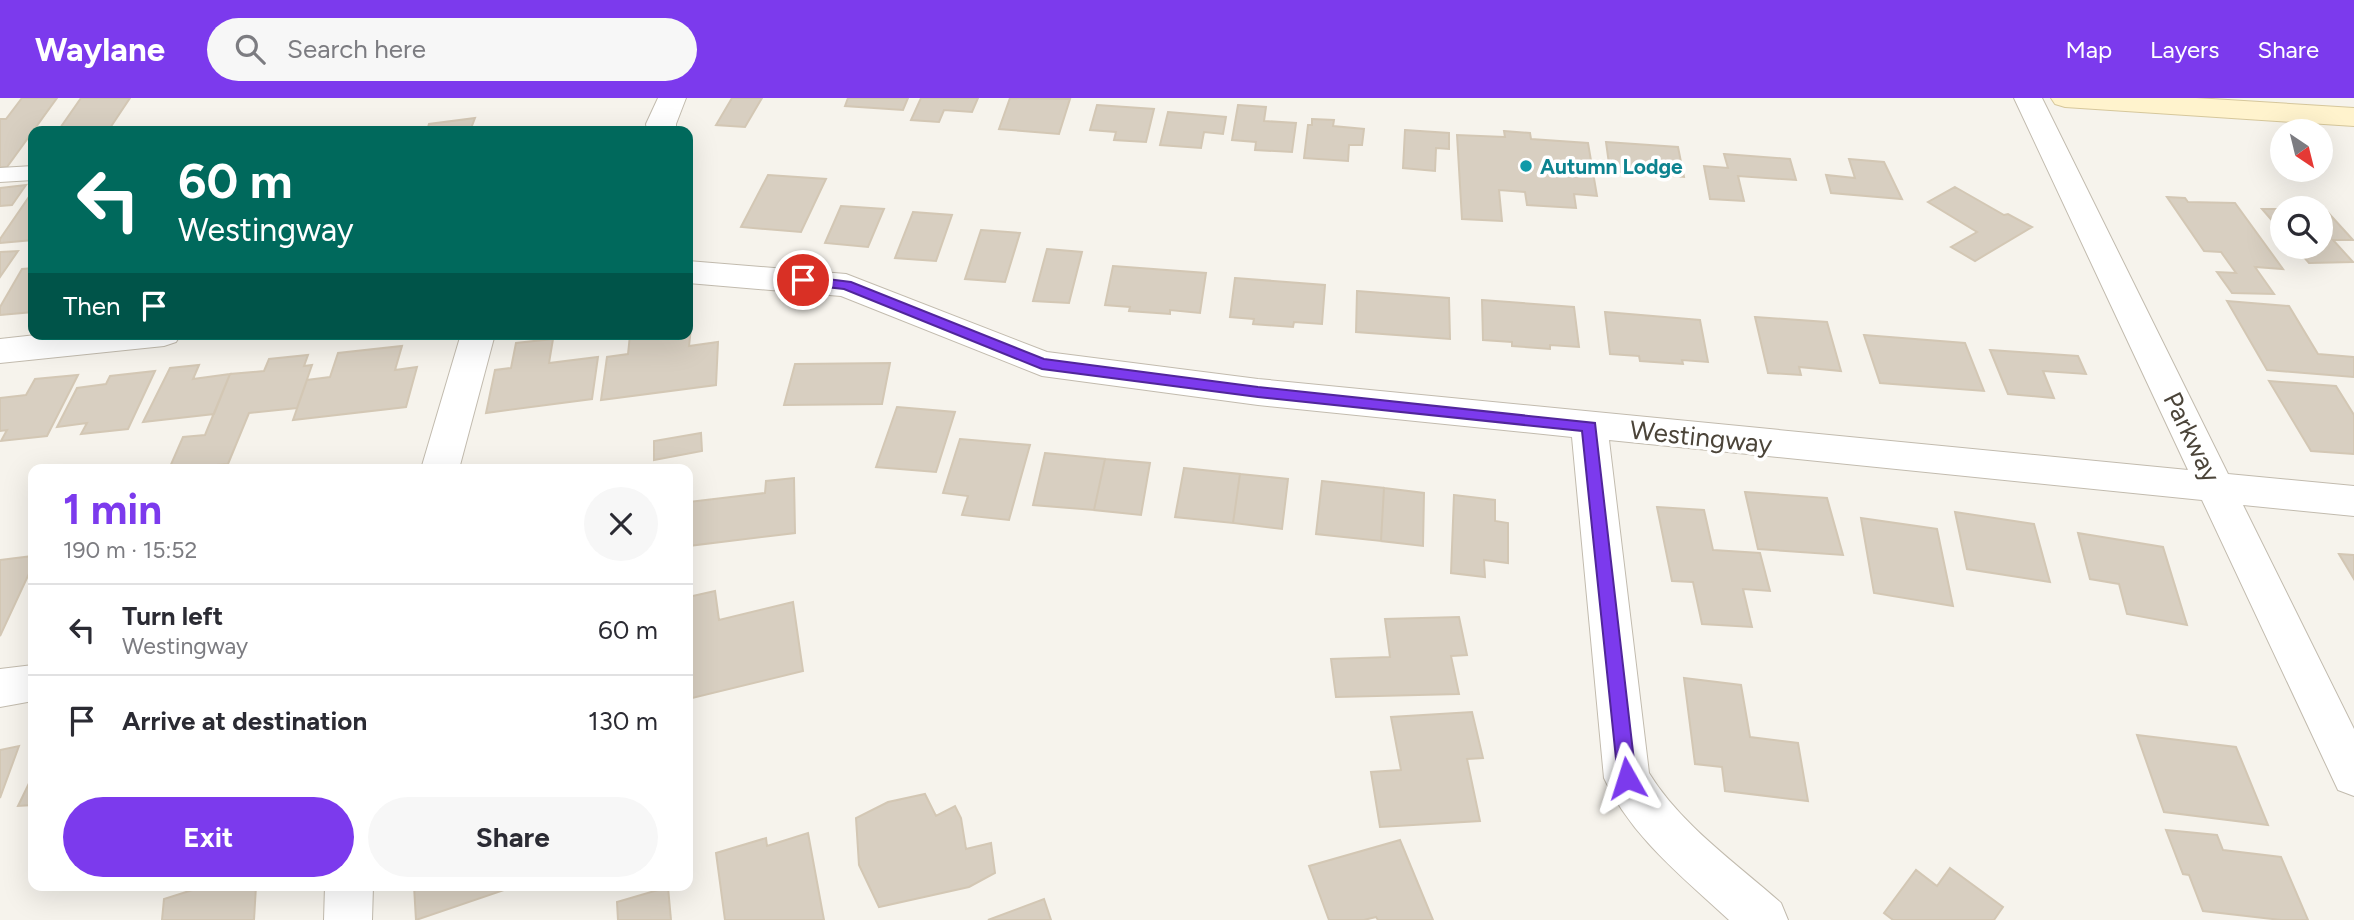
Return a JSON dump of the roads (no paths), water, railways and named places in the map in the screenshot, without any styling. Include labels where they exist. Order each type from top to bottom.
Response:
[{"type":"main road","points":[[2065,98],[2354,117]]},
{"type":"street","points":[[661,126],[672,98]]},
{"type":"street","name":"Parkway","points":[[2028,98],[2354,776]]},
{"type":"street","name":"Westingway","points":[[693,272],[846,285],[1042,364],[1258,392],[2354,502]]},
{"type":"street","points":[[0,351],[106,340]]},
{"type":"street","points":[[441,464],[476,340]]},
{"type":"street","points":[[1589,426],[1627,778],[1644,806],[1668,832],[1764,920]]},
{"type":"street","points":[[0,688],[28,684]]},
{"type":"street","points":[[348,920],[349,891]]},
{"type":"lane","points":[[0,175],[28,173]]},
{"type":"place","name":"Autumn Lodge","points":[[1526,166]]}]
